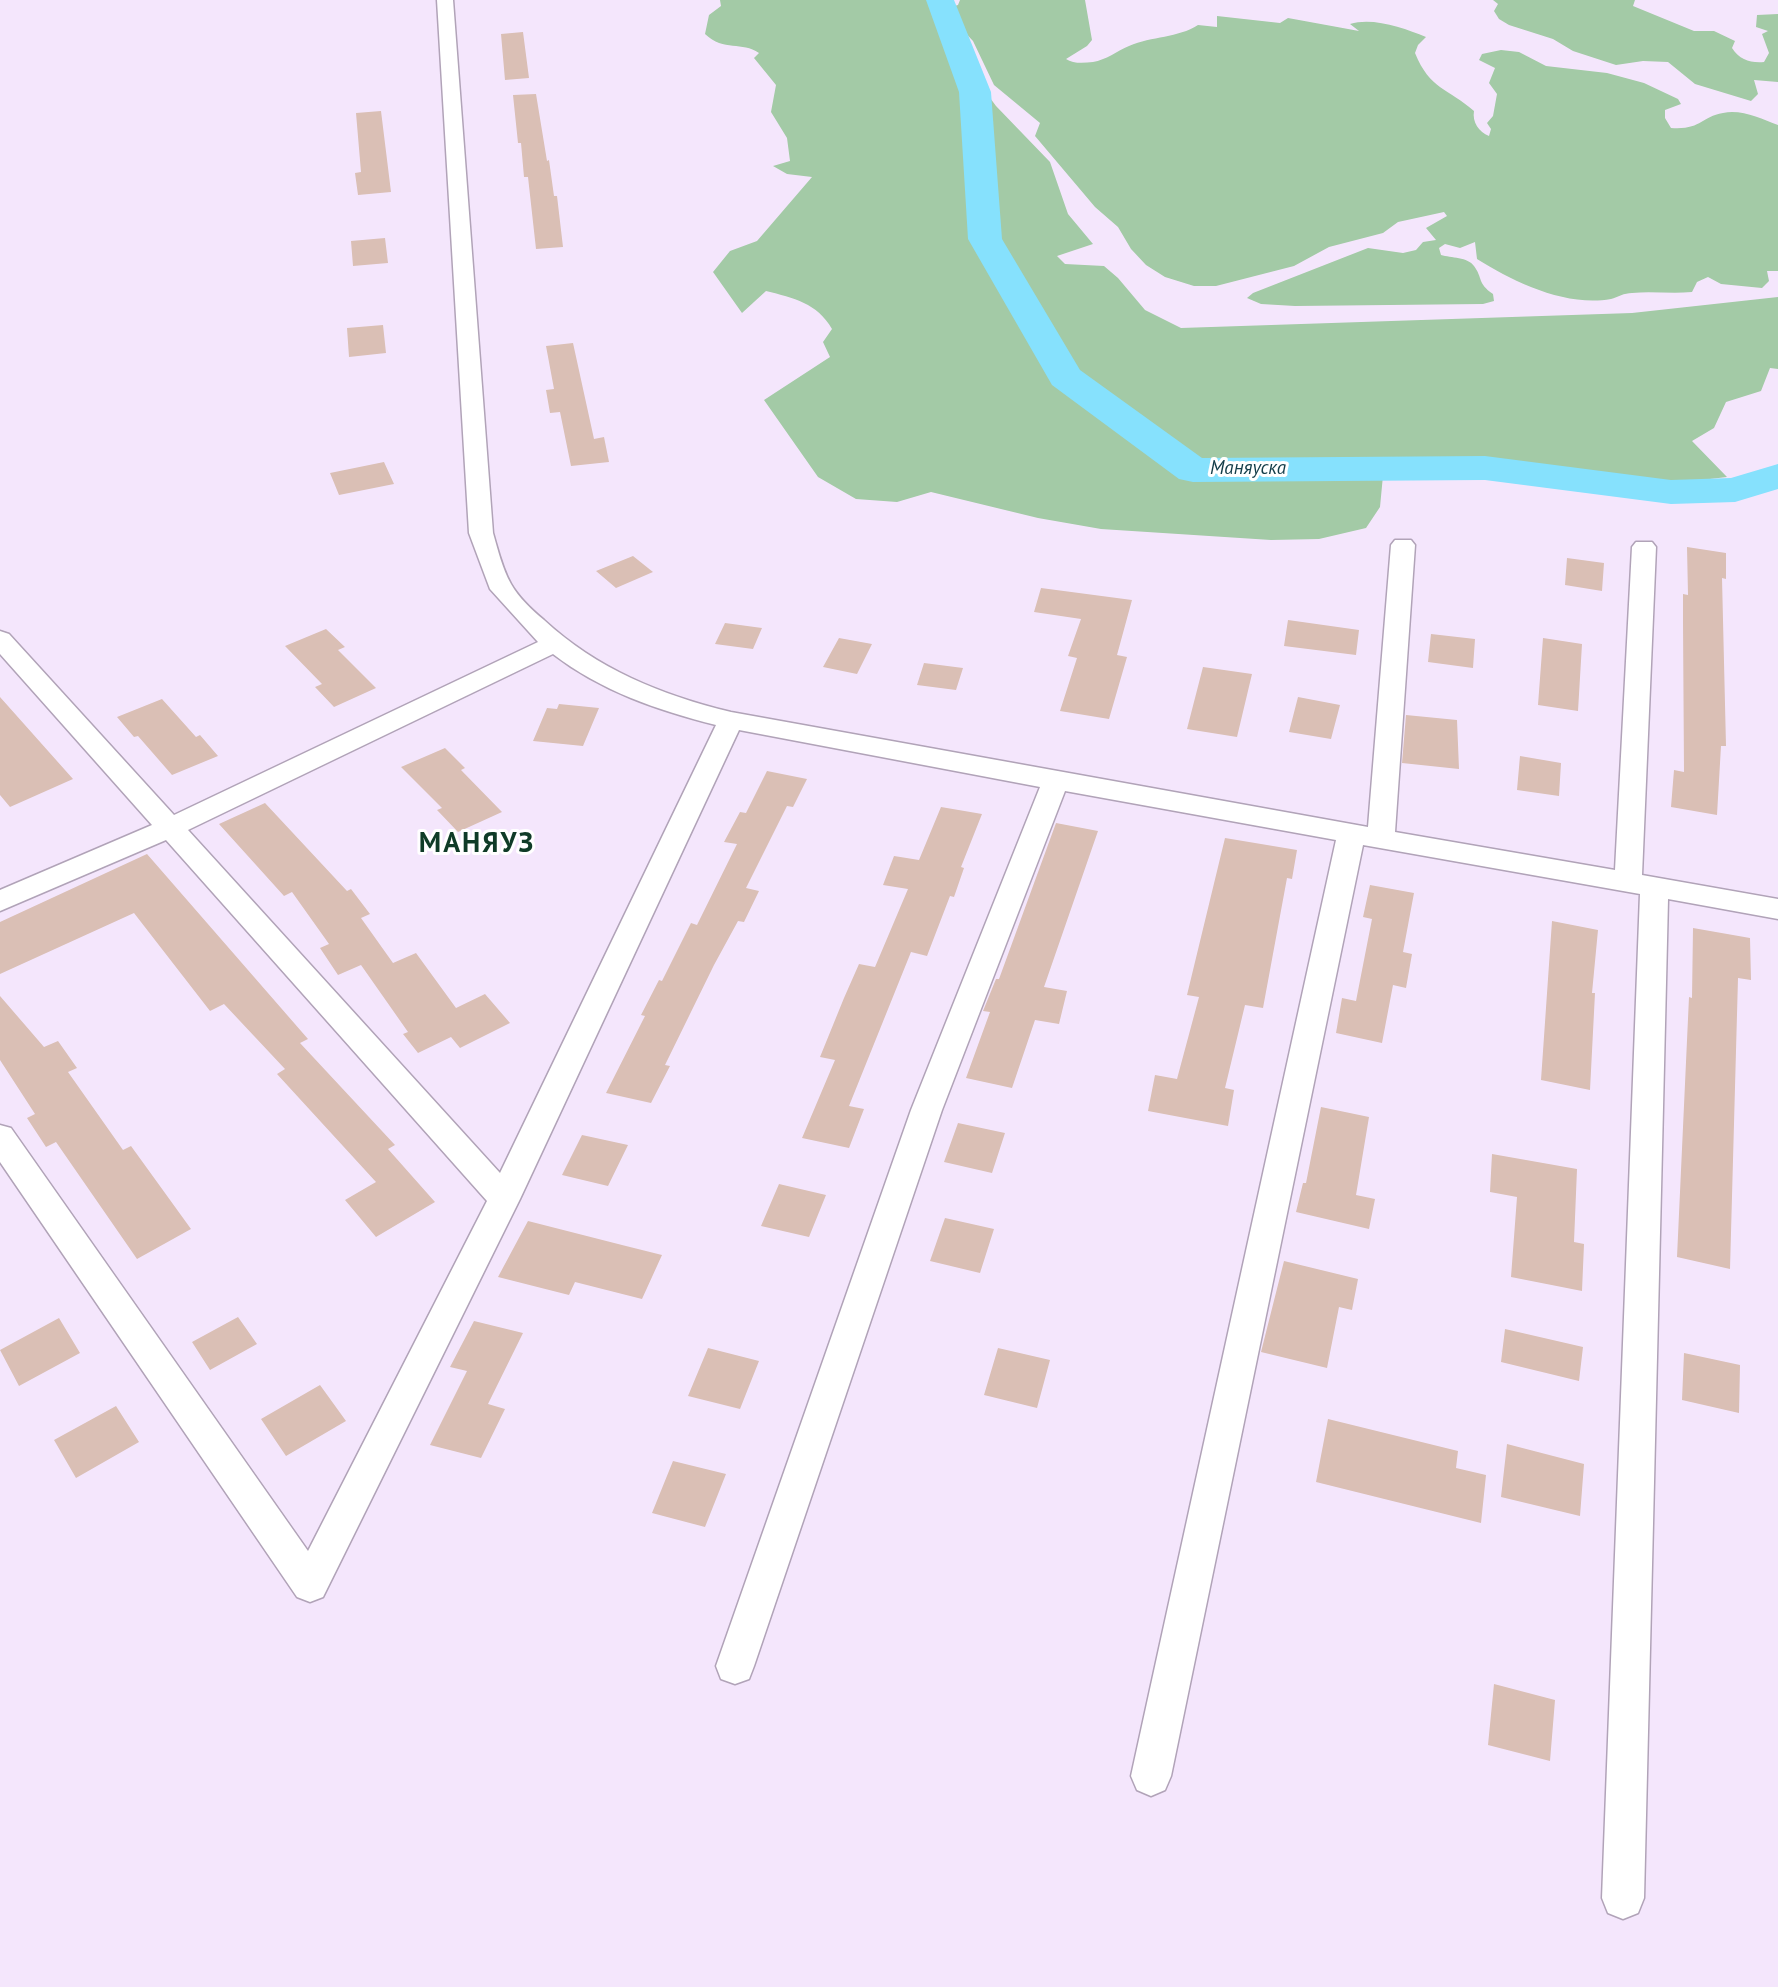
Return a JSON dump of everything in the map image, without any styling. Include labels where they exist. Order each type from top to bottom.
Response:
[{"type":"street","points":[[445,0],[481,533],[500,586],[514,605],[553,644],[587,669],[631,691],[680,709],[731,720],[1056,781],[1367,834],[1778,909]]},
{"type":"street","points":[[1151,1776],[1367,834],[1403,545]]},
{"type":"street","points":[[1623,1898],[1641,884],[1644,547]]},
{"type":"street","points":[[0,639],[504,1199]]},
{"type":"street","points":[[0,901],[172,827],[553,644]]},
{"type":"street","points":[[0,1137],[310,1586],[504,1199],[731,720]]},
{"type":"street","points":[[735,1666],[917,1132],[1002,907],[1056,781]]},
{"type":"green space","points":[[720,0],[935,0],[973,75],[996,106],[1050,162],[1068,214],[1093,244],[1057,256],[1065,264],[1104,266],[1145,310],[1181,328],[1632,313],[1778,297],[1778,369],[1770,368],[1761,391],[1726,402],[1714,428],[1692,441],[1727,477],[1667,484],[1491,464],[1384,465],[1380,507],[1366,528],[1319,539],[1271,540],[1101,529],[1038,518],[931,492],[897,502],[856,499],[818,477],[764,400],[830,357],[823,342],[832,329],[812,307],[766,291],[742,313],[713,272],[730,251],[757,241],[812,177],[787,174],[773,166],[790,161],[787,138],[771,112],[776,85],[754,58],[759,53],[753,49],[719,43],[705,34],[709,15],[721,6]]},
{"type":"green space","points":[[960,0],[1085,0],[1092,40],[1066,59],[1079,63],[1098,61],[1129,46],[1198,25],[1217,27],[1217,16],[1280,23],[1288,18],[1359,31],[1350,24],[1388,24],[1426,37],[1415,53],[1421,65],[1433,82],[1474,111],[1477,126],[1489,136],[1491,129],[1487,123],[1493,116],[1497,94],[1489,83],[1495,68],[1479,60],[1482,54],[1501,50],[1519,52],[1546,66],[1607,73],[1644,83],[1678,99],[1681,104],[1665,110],[1665,118],[1671,128],[1689,127],[1715,115],[1744,113],[1778,125],[1778,271],[1767,271],[1769,281],[1762,288],[1721,284],[1708,277],[1697,282],[1692,292],[1639,292],[1594,301],[1541,291],[1491,268],[1477,259],[1475,242],[1460,248],[1445,244],[1439,248],[1441,255],[1464,259],[1474,266],[1482,283],[1493,294],[1494,301],[1483,304],[1295,306],[1261,304],[1247,298],[1253,293],[1368,248],[1403,253],[1416,250],[1423,242],[1436,240],[1426,228],[1447,216],[1444,212],[1398,222],[1383,233],[1329,247],[1294,266],[1216,286],[1194,286],[1165,277],[1146,265],[1131,249],[1118,227],[1095,207],[1035,136],[1040,123],[994,85],[973,41],[958,25],[951,7],[958,5]]},
{"type":"green space","points":[[1493,0],[1635,0],[1633,6],[1694,31],[1714,31],[1735,41],[1732,48],[1738,55],[1746,60],[1759,62],[1764,62],[1769,53],[1762,34],[1768,31],[1756,27],[1757,15],[1778,14],[1778,82],[1754,80],[1758,94],[1751,101],[1695,84],[1668,62],[1643,61],[1616,65],[1573,51],[1553,39],[1509,25],[1499,19],[1494,11],[1498,4]]},
{"type":"building","points":[[523,32],[529,78],[505,80],[501,34]]},
{"type":"building","points":[[536,94],[554,196],[557,196],[563,247],[536,249],[528,177],[524,177],[513,95]]},
{"type":"building","points":[[381,111],[391,192],[358,195],[355,173],[361,172],[356,113]]},
{"type":"building","points":[[385,238],[388,263],[353,266],[351,241]]},
{"type":"building","points":[[383,325],[386,353],[349,357],[347,328]]},
{"type":"building","points":[[573,343],[594,439],[604,437],[609,462],[571,466],[560,412],[550,413],[546,390],[554,389],[546,346]]},
{"type":"building","points":[[384,462],[394,484],[339,495],[330,473]]},
{"type":"building","points":[[1687,547],[1726,553],[1726,579],[1722,578],[1726,746],[1721,746],[1717,815],[1671,807],[1674,770],[1684,772],[1683,594],[1688,595]]},
{"type":"building","points":[[633,556],[653,572],[616,588],[596,571]]},
{"type":"building","points":[[1567,558],[1604,563],[1602,591],[1565,585]]},
{"type":"building","points":[[1041,588],[1132,600],[1117,655],[1127,657],[1109,719],[1060,711],[1077,658],[1068,656],[1081,619],[1034,612]]},
{"type":"building","points":[[1288,620],[1359,630],[1356,655],[1284,646]]},
{"type":"building","points":[[725,623],[762,628],[753,649],[715,644]]},
{"type":"building","points":[[326,629],[345,647],[338,650],[376,688],[334,707],[315,687],[322,684],[285,646]]},
{"type":"building","points":[[1431,634],[1475,639],[1473,668],[1428,662]]},
{"type":"building","points":[[839,638],[872,644],[857,674],[823,667]]},
{"type":"building","points":[[1543,638],[1582,644],[1578,711],[1538,705]]},
{"type":"building","points":[[924,663],[963,668],[956,690],[917,685]]},
{"type":"building","points":[[1203,667],[1252,674],[1237,737],[1187,729]]},
{"type":"building","points":[[0,697],[73,779],[10,807],[0,795]]},
{"type":"building","points":[[1298,697],[1340,705],[1331,739],[1289,732]]},
{"type":"building","points":[[162,699],[196,737],[200,735],[218,756],[172,775],[138,736],[134,737],[117,717]]},
{"type":"building","points":[[559,704],[599,708],[583,746],[533,741],[547,708],[557,709]]},
{"type":"building","points":[[1406,715],[1457,720],[1459,769],[1402,763]]},
{"type":"building","points":[[445,748],[465,768],[461,770],[502,812],[458,832],[437,810],[442,808],[401,767]]},
{"type":"building","points":[[1520,756],[1561,763],[1559,796],[1517,790]]},
{"type":"building","points":[[767,771],[807,779],[793,807],[787,806],[746,888],[759,891],[744,922],[738,921],[714,965],[665,1065],[670,1066],[651,1103],[606,1093],[645,1016],[641,1015],[659,980],[662,981],[691,923],[697,925],[737,844],[724,842],[740,812],[746,813]]},
{"type":"building","points":[[265,803],[347,891],[351,889],[370,914],[361,918],[393,963],[416,953],[456,1008],[485,994],[510,1023],[460,1048],[451,1037],[418,1053],[403,1034],[408,1032],[361,965],[338,975],[320,948],[329,944],[292,892],[284,896],[219,824]]},
{"type":"building","points":[[941,807],[982,814],[961,867],[964,868],[954,897],[950,896],[927,956],[911,952],[849,1106],[864,1109],[849,1148],[802,1138],[835,1060],[820,1057],[844,998],[859,964],[875,967],[908,889],[883,885],[894,856],[919,860]]},
{"type":"building","points":[[1056,823],[1098,831],[1044,987],[1067,991],[1059,1024],[1035,1020],[1012,1088],[966,1078],[990,1012],[983,1011],[996,979],[999,979]]},
{"type":"building","points":[[1225,838],[1297,850],[1292,879],[1287,878],[1263,1008],[1245,1005],[1225,1088],[1234,1090],[1228,1126],[1148,1111],[1155,1075],[1177,1079],[1199,997],[1187,995]]},
{"type":"building","points":[[147,854],[308,1039],[300,1043],[395,1145],[388,1149],[435,1202],[376,1237],[345,1200],[376,1182],[277,1074],[285,1069],[224,1004],[210,1011],[134,913],[0,974],[0,922]]},
{"type":"building","points":[[1370,885],[1414,893],[1403,952],[1412,954],[1406,988],[1393,985],[1382,1043],[1336,1033],[1342,998],[1356,1001],[1372,919],[1363,917]]},
{"type":"building","points":[[1552,921],[1598,930],[1592,993],[1595,993],[1590,1090],[1541,1080]]},
{"type":"building","points":[[1693,928],[1750,938],[1751,980],[1738,978],[1730,1269],[1677,1257],[1689,997],[1692,998]]},
{"type":"building","points":[[0,996],[44,1047],[58,1041],[77,1068],[68,1072],[123,1150],[131,1146],[191,1229],[137,1259],[56,1142],[46,1147],[27,1118],[35,1114],[0,1060]]},
{"type":"building","points":[[1321,1107],[1369,1117],[1356,1195],[1375,1199],[1369,1229],[1296,1212],[1303,1183],[1306,1183]]},
{"type":"building","points":[[958,1123],[1005,1133],[992,1173],[944,1162]]},
{"type":"building","points":[[582,1135],[628,1145],[608,1186],[562,1175]]},
{"type":"building","points":[[1492,1154],[1577,1169],[1574,1242],[1584,1244],[1582,1291],[1511,1277],[1517,1197],[1490,1192]]},
{"type":"building","points":[[779,1184],[826,1195],[809,1237],[761,1226]]},
{"type":"building","points":[[945,1218],[994,1229],[980,1273],[930,1261]]},
{"type":"building","points":[[528,1221],[662,1255],[642,1299],[575,1282],[569,1295],[498,1277]]},
{"type":"building","points":[[1284,1261],[1358,1279],[1352,1310],[1339,1307],[1327,1368],[1261,1352]]},
{"type":"building","points":[[238,1317],[257,1344],[210,1370],[192,1342]]},
{"type":"building","points":[[59,1318],[80,1353],[19,1386],[0,1350]]},
{"type":"building","points":[[474,1321],[523,1333],[488,1404],[505,1409],[481,1458],[430,1445],[467,1371],[450,1367]]},
{"type":"building","points":[[1505,1329],[1583,1347],[1579,1381],[1501,1362]]},
{"type":"building","points":[[708,1348],[759,1361],[740,1409],[688,1396]]},
{"type":"building","points":[[998,1348],[1050,1360],[1037,1408],[984,1395]]},
{"type":"building","points":[[1684,1353],[1740,1365],[1739,1413],[1682,1400]]},
{"type":"building","points":[[320,1385],[346,1421],[286,1456],[261,1419]]},
{"type":"building","points":[[116,1406],[139,1442],[76,1478],[54,1440]]},
{"type":"building","points":[[1328,1419],[1458,1451],[1456,1468],[1486,1475],[1481,1523],[1316,1482]]},
{"type":"building","points":[[1507,1444],[1584,1464],[1580,1516],[1501,1497]]},
{"type":"building","points":[[673,1461],[726,1474],[705,1527],[652,1513]]},
{"type":"building","points":[[1494,1684],[1555,1700],[1550,1761],[1488,1745]]},
{"type":"waterway","name":"Маняуска","points":[[940,0],[975,92],[985,239],[1065,377],[1193,470],[1485,468],[1671,492],[1735,490],[1778,476]]},
{"type":"district","name":"МАНЯУЗ","points":[[477,844]]}]
